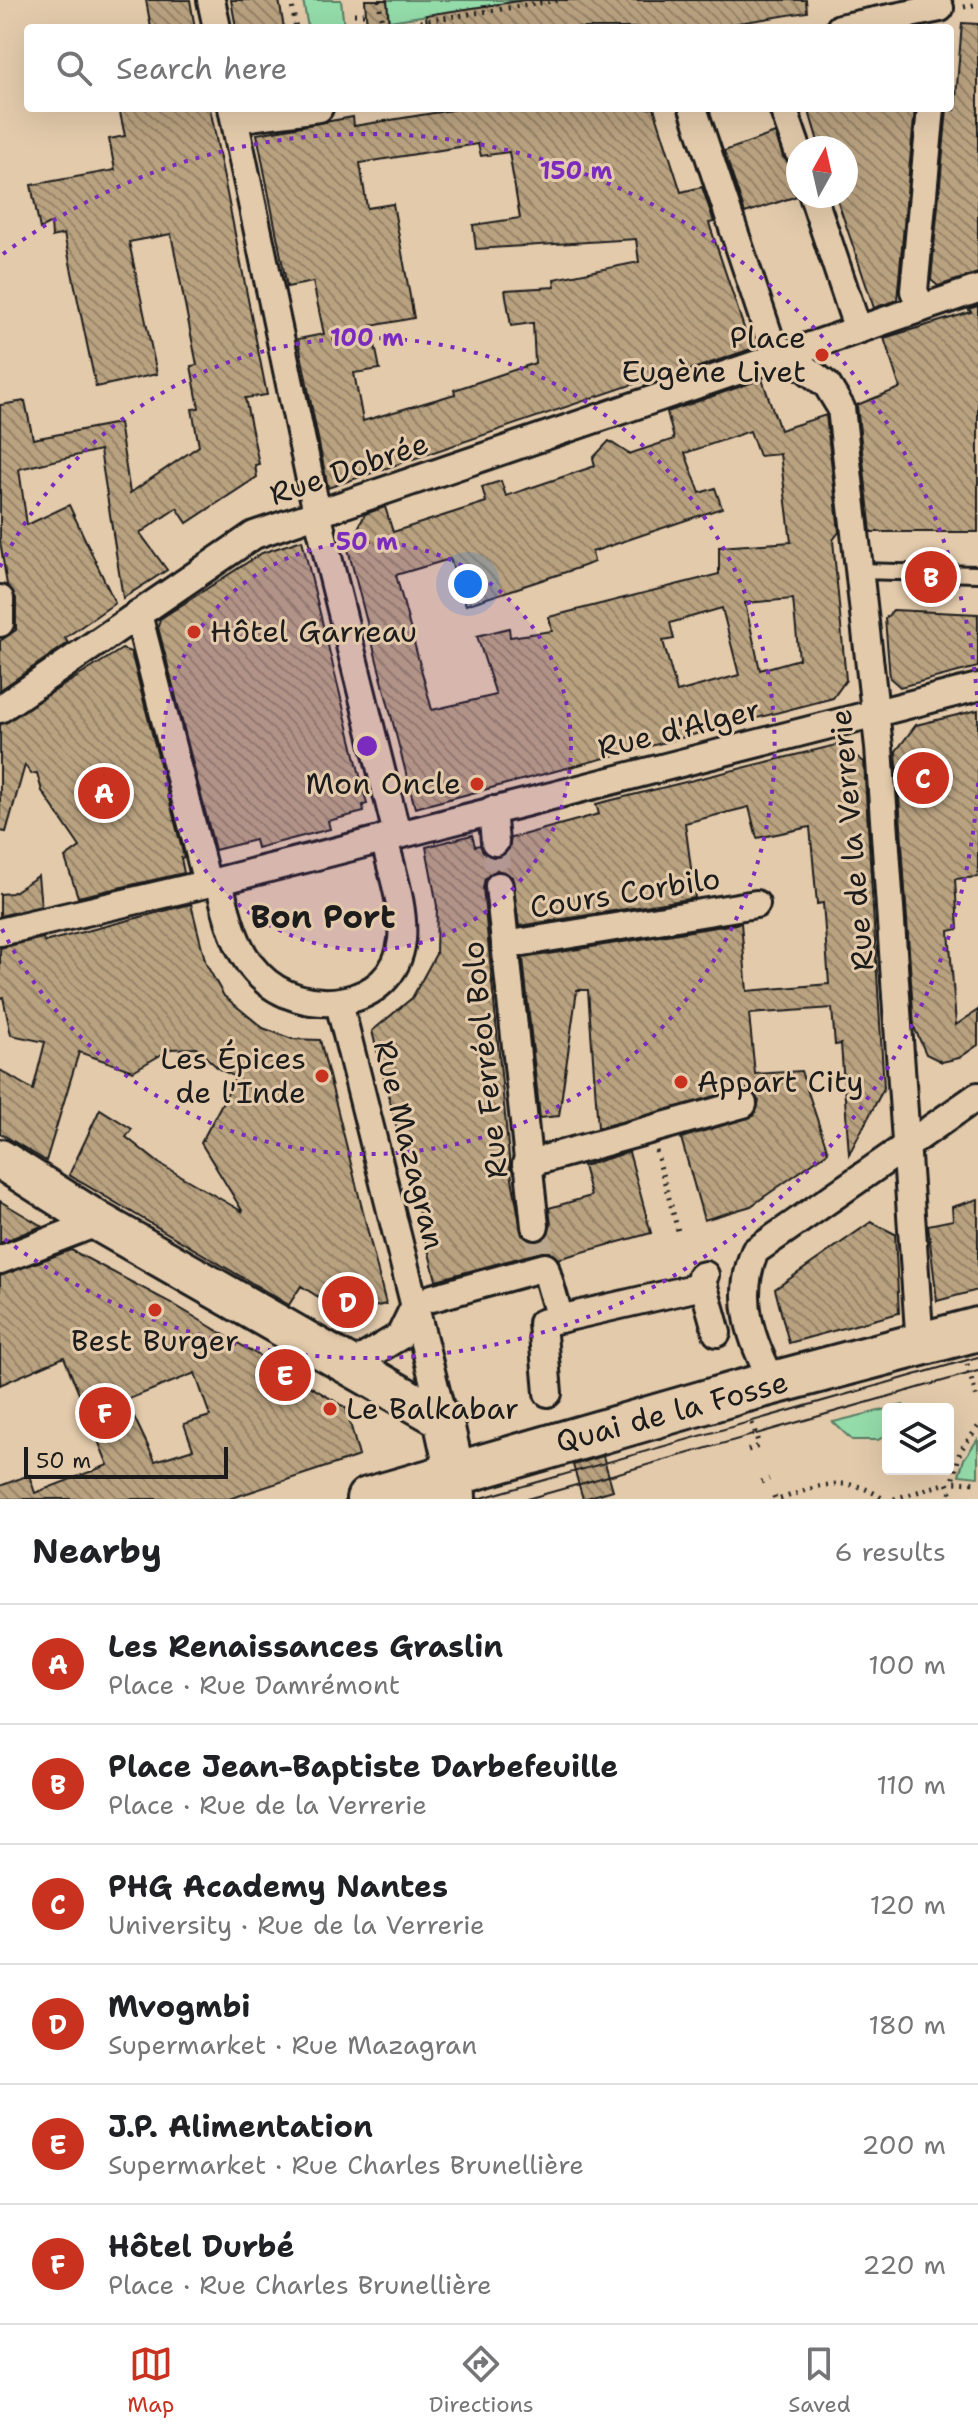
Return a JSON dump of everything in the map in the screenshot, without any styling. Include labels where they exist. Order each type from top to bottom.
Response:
[{"type":"main road","points":[[0,1159],[99,1222],[443,1419],[456,1486]]},
{"type":"main road","name":"Quai de la Fosse","points":[[368,1499],[456,1486],[762,1399],[978,1329]]},
{"type":"street","points":[[211,0],[216,24]]},
{"type":"street","points":[[865,24],[946,11]]},
{"type":"street","points":[[138,614],[213,882],[239,946],[258,975],[293,998],[312,1003],[339,1003],[364,994],[381,981],[398,953],[402,939],[400,911],[390,836],[317,513],[233,114],[262,112]]},
{"type":"street","points":[[694,112],[771,342],[785,356],[978,289]]},
{"type":"street","points":[[784,112],[793,136]]},
{"type":"street","points":[[922,308],[914,291],[931,112]]},
{"type":"street","points":[[818,208],[869,327]]},
{"type":"street","name":"Rue Dobrée","points":[[0,709],[254,535],[785,356]]},
{"type":"street","name":"Rue de la Verrerie","points":[[785,356],[827,385],[841,405],[875,713],[920,1346]]},
{"type":"street","points":[[0,599],[0,623]]},
{"type":"street","name":"Rue d'Alger","points":[[0,932],[213,882],[978,687]]},
{"type":"street","points":[[492,810],[495,842]]},
{"type":"street","name":"Rue Ferréol Bolo","points":[[499,886],[526,1164],[535,1226]]},
{"type":"street","name":"Cours Corbilo","points":[[505,945],[756,904]]},
{"type":"street","name":"Rue Mazagran","points":[[339,1003],[424,1300],[443,1419]]},
{"type":"street","points":[[762,1399],[759,1356],[745,1305],[746,1272],[755,1251],[978,1096]]},
{"type":"street","points":[[526,1164],[743,1104]]},
{"type":"street","points":[[0,1260],[99,1222]]},
{"type":"street","points":[[348,1367],[400,1336],[424,1300],[545,1267],[560,1319]]},
{"type":"street","points":[[548,1393],[542,1323],[708,1280],[717,1333]]},
{"type":"lane","points":[[858,571],[978,574]]},
{"type":"path","points":[[291,0],[295,24]]},
{"type":"path","points":[[379,0],[383,24]]},
{"type":"path","points":[[405,24],[559,0]]},
{"type":"path","points":[[946,11],[978,4]]},
{"type":"path","points":[[354,14],[366,14]]},
{"type":"path","points":[[660,1164],[678,1231]]},
{"type":"path","points":[[748,1450],[759,1444],[762,1399]]},
{"type":"path","points":[[954,1499],[950,1483],[960,1451],[978,1427]]},
{"type":"path","points":[[761,1482],[769,1479]]},
{"type":"path","points":[[776,1498],[829,1482],[869,1488],[883,1499]]},
{"type":"path","points":[[894,1499],[950,1483],[978,1483]]},
{"type":"green space","points":[[303,0],[341,0],[344,24],[307,24]]},
{"type":"green space","points":[[387,0],[525,0],[389,21]]},
{"type":"green space","points":[[882,1410],[882,1438],[852,1440],[833,1422]]},
{"type":"green space","points":[[978,1439],[978,1477],[959,1475],[964,1459]]},
{"type":"building","points":[[146,0],[190,0],[194,24],[150,24]]},
{"type":"building","points":[[231,0],[279,0],[283,24],[235,24]]},
{"type":"building","points":[[365,0],[387,0],[389,24],[367,24]]},
{"type":"building","points":[[525,0],[806,0],[807,12],[733,24],[427,24],[426,15]]},
{"type":"building","points":[[962,23],[978,24],[978,273],[938,286],[931,280],[947,112],[955,110]]},
{"type":"building","points":[[120,112],[211,112],[267,395],[245,398],[259,464],[255,465],[257,477],[187,523],[177,508],[140,533],[167,570],[123,598],[100,450],[19,469],[27,525],[69,505],[115,603],[65,638],[68,643],[0,690],[0,641],[16,630],[16,598],[7,585],[0,541],[0,405],[25,401],[33,439],[119,423],[130,493],[199,446],[192,409],[199,408],[191,366],[197,365],[171,234],[129,242],[157,374],[96,387],[64,234],[52,237],[51,223],[40,229],[31,185],[115,170],[109,139],[125,136]]},
{"type":"building","points":[[440,112],[655,112],[681,192],[702,187],[714,222],[709,223],[751,349],[658,381],[660,375],[328,488],[298,339],[324,334],[313,282],[287,287],[257,134],[353,117],[354,126]],"holes":[[[478,144],[481,156],[509,152],[520,218],[473,225],[476,249],[636,239],[639,262],[554,279],[555,287],[505,290],[511,326],[533,323],[535,363],[454,390],[455,394],[363,421],[354,373],[380,369],[371,326],[414,318],[393,204],[367,208],[360,163]]]},
{"type":"building","points":[[809,112],[915,112],[897,300],[874,308],[840,208],[858,208],[858,136],[816,136]]},
{"type":"building","points":[[775,133],[786,160],[786,200],[745,213],[724,151]]},
{"type":"building","points":[[978,306],[978,532],[871,532],[857,405],[900,388],[884,338],[971,312],[968,309]]},
{"type":"building","points":[[762,379],[780,430],[826,415],[839,532],[833,540],[846,680],[833,698],[415,808],[348,549],[365,514],[385,507],[393,532],[486,502],[482,487],[501,481],[506,496],[595,466],[593,458],[609,441],[629,454],[674,439],[667,412]],"holes":[[[750,431],[759,456],[780,454],[791,542],[719,547],[719,574],[549,617],[552,631],[510,637],[509,628],[477,636],[496,695],[432,710],[396,575],[450,559],[466,605],[594,562],[592,552],[722,508],[715,488],[700,493],[685,453]],[[793,599],[799,659],[760,670],[745,603]],[[722,608],[739,675],[677,692],[663,641],[674,639],[670,623]]]},
{"type":"building","points":[[302,540],[367,804],[363,805],[364,812],[328,821],[330,829],[257,848],[255,840],[215,850],[158,627],[160,619],[262,553]]},
{"type":"building","points":[[893,610],[978,614],[978,667],[900,687],[890,678],[885,619]]},
{"type":"building","points":[[122,649],[131,652],[184,857],[181,858],[184,873],[78,897],[65,858],[80,847],[42,791],[37,773],[31,774],[25,765],[6,832],[0,831],[0,725]]},
{"type":"building","points":[[978,710],[978,877],[955,879],[958,929],[949,931],[956,1025],[978,1010],[978,1045],[959,1058],[942,1062],[926,1054],[914,1027],[896,751],[916,725]]},
{"type":"building","points":[[840,744],[864,762],[884,1088],[849,1154],[841,1044],[835,1045],[832,1008],[749,1014],[755,1074],[801,1071],[828,1152],[751,1206],[704,1220],[681,1138],[754,1116],[759,1101],[748,1089],[598,1128],[588,990],[577,990],[559,1116],[540,1118],[523,958],[741,923],[747,991],[829,984],[823,903],[817,904],[810,827],[757,838],[749,807],[685,823],[695,898],[519,926],[512,877],[497,870],[485,879],[483,888],[510,1167],[522,1235],[536,1242],[545,1238],[551,1225],[549,1208],[591,1196],[583,1166],[629,1152],[651,1233],[558,1259],[550,1252],[541,1252],[436,1280],[372,1031],[412,998],[436,954],[437,906],[426,847],[472,835],[475,846],[480,845],[488,856],[497,858],[509,849],[511,838],[599,814],[596,804]]},
{"type":"building","points":[[38,876],[41,906],[0,916],[0,894],[12,893]]},
{"type":"building","points":[[191,904],[206,964],[224,996],[263,1028],[292,1039],[320,1040],[386,1304],[345,1314],[301,1286],[289,1305],[69,1175],[100,1109],[132,1129],[126,1137],[160,1164],[243,1212],[201,1143],[236,1077],[219,1069],[196,1048],[171,1049],[133,1071],[79,1052],[46,1161],[0,1133],[0,1070],[33,1090],[45,1042],[11,1035],[3,997],[0,998],[0,948],[43,938],[44,942]]},
{"type":"building","points":[[978,1199],[978,1290],[937,1301],[928,1225],[953,1220],[952,1207]]},
{"type":"building","points":[[0,1201],[42,1226],[0,1243]]},
{"type":"building","points":[[871,1222],[895,1234],[899,1313],[789,1343],[775,1289]]},
{"type":"building","points":[[71,1250],[173,1304],[346,1408],[359,1456],[229,1499],[0,1499],[0,1486],[29,1475],[35,1493],[108,1465],[64,1357],[0,1385],[0,1276]],"holes":[[[195,1373],[210,1416],[184,1424],[193,1449],[155,1461],[126,1400]]]},
{"type":"building","points":[[603,1456],[613,1490],[583,1499],[573,1465]]},
{"type":"tunnel","points":[[495,842],[499,886]]},
{"type":"tunnel","points":[[535,1226],[543,1262]]},
{"type":"tram line","points":[[478,1499],[978,1357]]},
{"type":"tram line","points":[[527,1499],[978,1371]]},
{"type":"place","name":"Place Eugène Livet","points":[[822,355]]},
{"type":"place","name":"Place Jean-Baptiste Darbefeuille","points":[[931,577]]},
{"type":"place","name":"Hôtel Garreau","points":[[194,632]]},
{"type":"place","name":"PHG Academy Nantes","points":[[923,778]]},
{"type":"place","name":"Mon Oncle","points":[[477,784]]},
{"type":"place","name":"Les Renaissances Graslin","points":[[104,793]]},
{"type":"place","name":"Les Épices de l'Inde","points":[[322,1076]]},
{"type":"place","name":"Appart City","points":[[681,1082]]},
{"type":"place","name":"Mvogmbi","points":[[348,1302]]},
{"type":"place","name":"Best Burger","points":[[155,1310]]},
{"type":"place","name":"J.P. Alimentation","points":[[285,1375]]},
{"type":"place","name":"Le Balkabar","points":[[330,1409]]},
{"type":"place","name":"Hôtel Durbé","points":[[105,1413]]},
{"type":"district","name":"Bon Port","points":[[323,917]]}]
